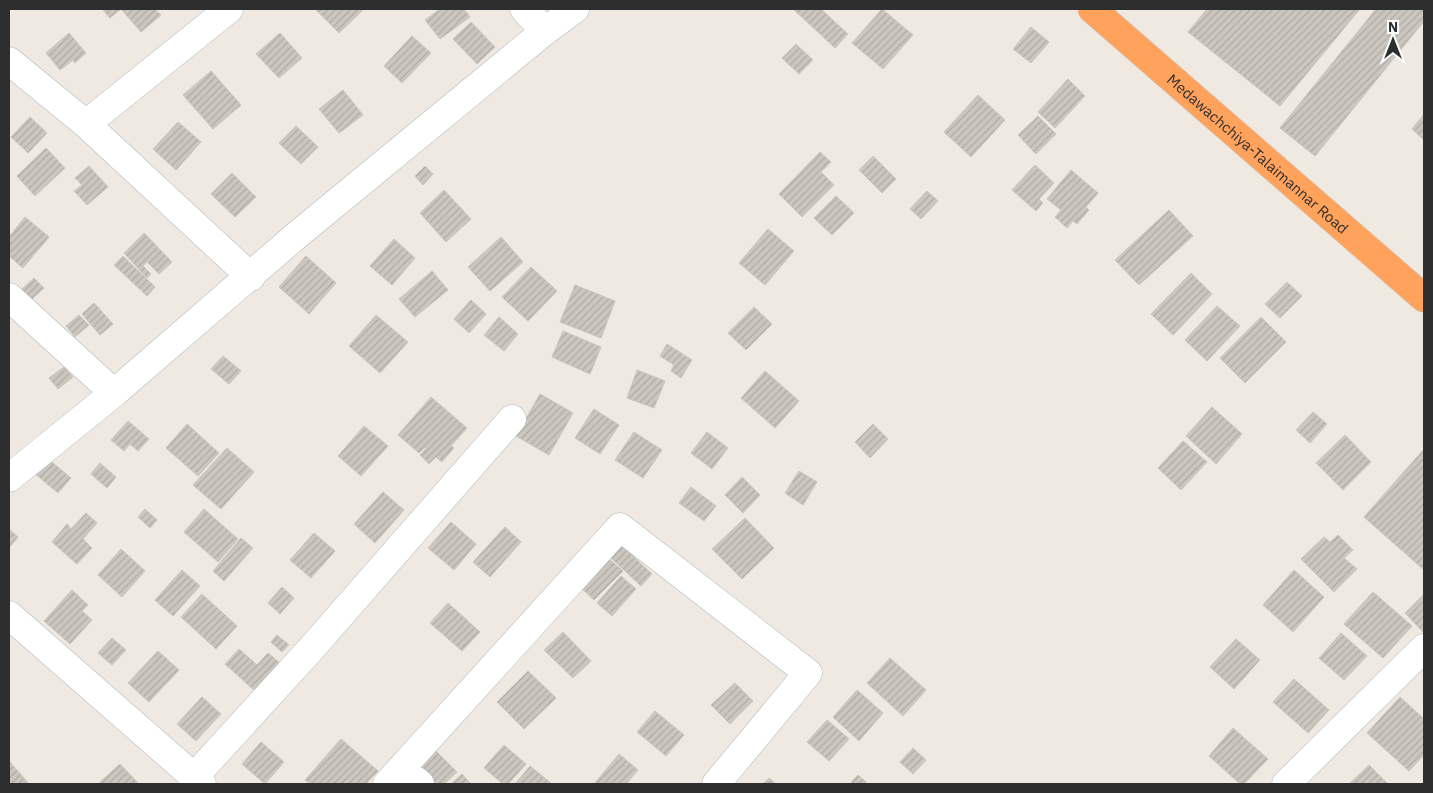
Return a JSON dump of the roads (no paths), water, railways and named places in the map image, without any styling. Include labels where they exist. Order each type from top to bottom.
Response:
[{"type":"highway","name":"Medawachchiya-Talaimannar Road","points":[[1092,9],[1424,298]]},
{"type":"street","points":[[86,124],[229,9]]},
{"type":"street","points":[[524,9],[545,31]]},
{"type":"street","points":[[9,478],[114,393],[251,277],[297,235],[545,31],[575,9]]},
{"type":"street","points":[[9,61],[86,124],[251,277]]},
{"type":"street","points":[[9,297],[114,393]]},
{"type":"street","points":[[9,615],[198,781],[512,419]]},
{"type":"street","points":[[402,779],[620,527],[808,673],[716,784]]},
{"type":"street","points":[[1286,784],[1424,648]]}]
